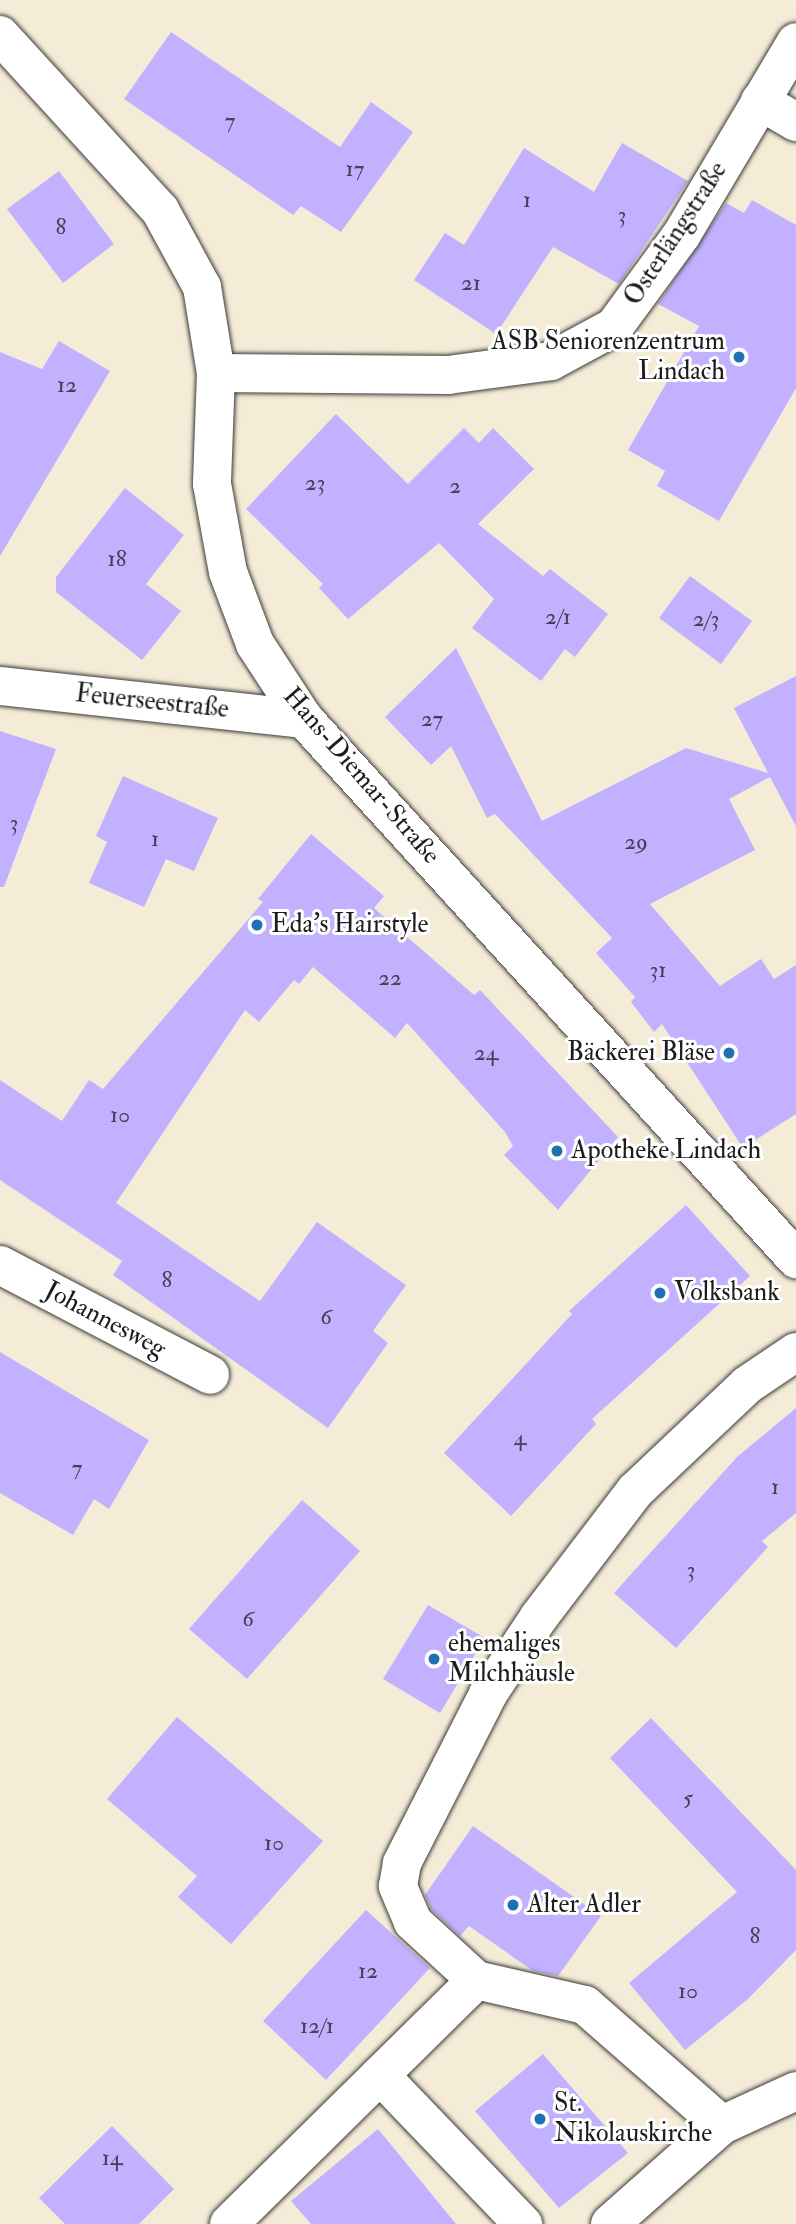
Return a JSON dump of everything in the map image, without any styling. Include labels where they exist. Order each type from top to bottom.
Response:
[{"type":"street","name":"Osterlängstraße","points":[[216,373],[448,375],[551,361],[614,327],[682,234],[796,42]]},
{"type":"street","name":"Hans-Diemar-Straße","points":[[5,55],[112,153],[160,210],[181,243],[202,287],[216,373],[212,484],[228,572],[255,644],[304,719],[796,1259]]},
{"type":"street","points":[[760,101],[796,122]]},
{"type":"street","name":"Feuerseestraße","points":[[0,686],[304,719]]},
{"type":"street","name":"Johannesweg","points":[[0,1265],[210,1375]]},
{"type":"street","points":[[722,2125],[586,2005],[476,1980],[413,1922],[398,1886],[402,1863],[488,1694],[538,1617],[635,1491],[747,1385],[796,1352]]},
{"type":"street","points":[[229,2224],[476,1980]]},
{"type":"street","points":[[380,2075],[523,2224]]},
{"type":"street","points":[[610,2224],[722,2125],[796,2091]]},
{"type":"building","points":[[171,32],[340,147],[371,102],[413,132],[341,232],[301,206],[293,215],[124,99]]},
{"type":"building","points":[[622,143],[688,181],[619,284],[553,247],[496,334],[414,280],[445,233],[464,245],[524,148],[594,192]]},
{"type":"building","points":[[59,171],[114,244],[63,283],[7,209]]},
{"type":"building","name":"ASB Seniorenzentrum Lindach","points":[[752,200],[796,225],[796,388],[719,521],[657,486],[665,471],[628,450],[699,326],[658,304],[726,203],[744,213]]},
{"type":"building","points":[[59,341],[110,371],[0,556],[0,352],[42,369]]},
{"type":"building","points":[[336,414],[408,484],[464,428],[479,443],[493,428],[534,469],[478,524],[543,576],[550,569],[608,614],[575,657],[565,649],[541,681],[472,628],[494,599],[439,543],[348,619],[319,588],[323,584],[246,509]]},
{"type":"building","points":[[125,488],[184,535],[146,584],[181,611],[142,660],[56,592],[56,577]]},
{"type":"building","points":[[690,576],[752,621],[721,664],[659,618]]},
{"type":"building","points":[[456,648],[542,821],[686,748],[768,773],[734,708],[796,676],[796,826],[770,777],[729,799],[755,850],[650,904],[720,986],[761,959],[774,979],[796,965],[796,1114],[743,1148],[662,1024],[654,1032],[631,1002],[635,997],[596,953],[612,938],[495,814],[487,818],[451,746],[431,765],[385,717]]},
{"type":"building","points":[[0,731],[56,749],[4,887],[0,887]]},
{"type":"building","points":[[123,776],[218,818],[194,871],[166,859],[144,907],[89,883],[107,842],[96,836]]},
{"type":"building","points":[[311,834],[384,896],[374,908],[474,995],[480,990],[618,1137],[558,1210],[504,1155],[513,1146],[505,1132],[407,1023],[395,1038],[313,967],[299,984],[294,980],[259,1022],[245,1010],[116,1203],[260,1301],[317,1222],[406,1285],[373,1331],[388,1343],[328,1428],[113,1275],[122,1261],[0,1180],[0,1080],[62,1121],[89,1080],[103,1089],[263,902],[258,899]]},
{"type":"building","points":[[686,1205],[750,1276],[592,1419],[596,1424],[511,1516],[444,1453],[572,1314],[569,1311]]},
{"type":"building","points":[[0,1352],[149,1440],[109,1509],[94,1499],[73,1535],[0,1493]]},
{"type":"building","points":[[796,1408],[796,1513],[762,1541],[768,1547],[676,1648],[614,1593],[737,1457]]},
{"type":"building","points":[[302,1500],[360,1551],[247,1679],[189,1629]]},
{"type":"building","name":"ehemaliges Milchhäusle","points":[[428,1605],[485,1638],[440,1713],[383,1679]]},
{"type":"building","points":[[177,1717],[323,1841],[231,1944],[178,1897],[197,1876],[107,1799]]},
{"type":"building","points":[[651,1718],[796,1870],[796,1950],[748,1999],[685,2050],[629,1983],[737,1892],[610,1758]]},
{"type":"building","name":"Alter Adler","points":[[473,1826],[601,1916],[558,1976],[533,1971],[469,1926],[460,1936],[431,1909],[425,1895]]},
{"type":"building","points":[[366,1910],[430,1968],[326,2080],[263,2021]]},
{"type":"building","name":"St. Nikolauskirche","points":[[543,2054],[628,2153],[559,2208],[475,2111]]},
{"type":"building","points":[[112,2126],[174,2189],[139,2224],[65,2224],[39,2198]]},
{"type":"building","points":[[378,2129],[456,2224],[311,2224],[291,2201]]},
{"type":"place","name":"ASB Seniorenzentrum Lindach","points":[[739,357]]},
{"type":"place","name":"Eda's Hairstyle","points":[[257,925]]},
{"type":"place","name":"Bäckerei Bläse","points":[[729,1053]]},
{"type":"place","name":"Apotheke Lindach","points":[[557,1151]]},
{"type":"place","name":"Volksbank","points":[[660,1293]]},
{"type":"place","name":"ehemaliges Milchhäusle","points":[[434,1659]]},
{"type":"place","name":"Alter Adler","points":[[513,1905]]},
{"type":"place","name":"St. Nikolauskirche","points":[[540,2119]]}]
